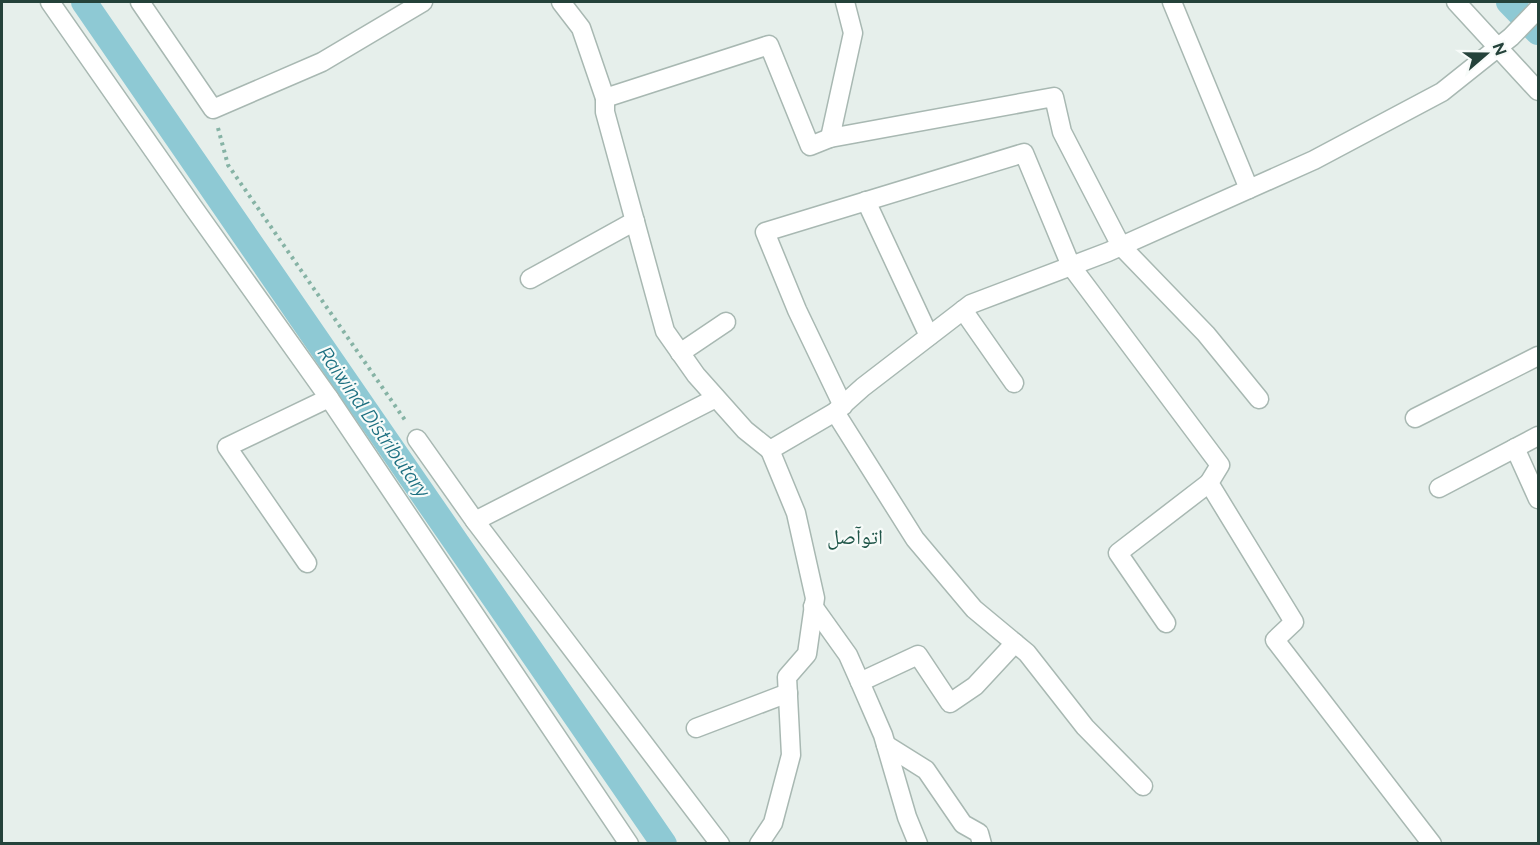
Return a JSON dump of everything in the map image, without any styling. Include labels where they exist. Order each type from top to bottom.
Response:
[{"type":"street","points":[[50,2],[199,217],[329,398],[629,843]]},
{"type":"street","points":[[140,2],[213,109],[322,62],[423,2]]},
{"type":"street","points":[[561,2],[582,28],[605,98],[605,112],[665,331],[696,375],[716,398],[745,430],[770,450],[795,513],[815,598],[807,654],[787,677],[791,755],[773,823],[759,843]]},
{"type":"street","points":[[830,138],[853,33],[845,2]]},
{"type":"street","points":[[1172,2],[1249,189]]},
{"type":"street","points":[[1456,2],[1505,42],[1539,91]]},
{"type":"street","points":[[770,450],[839,409],[863,387],[971,304],[1121,246],[1314,160],[1442,92],[1505,42],[1539,9]]},
{"type":"street","points":[[605,98],[769,45],[810,146],[830,138],[1054,97],[1062,132],[1121,246],[1206,334],[1259,399]]},
{"type":"street","points":[[1143,786],[1085,727],[1027,652],[974,609],[915,539],[839,409],[765,232],[1024,153],[1071,266],[1220,465],[1209,483],[1118,553],[1166,623]]},
{"type":"street","points":[[866,201],[929,336]]},
{"type":"street","points":[[530,279],[635,220]]},
{"type":"street","points":[[963,310],[1014,383]]},
{"type":"street","points":[[680,352],[726,322]]},
{"type":"street","points":[[1415,418],[1539,356]]},
{"type":"street","points":[[307,563],[226,447],[329,398]]},
{"type":"street","points":[[475,521],[716,398]]},
{"type":"street","points":[[1439,488],[1539,436]]},
{"type":"street","points":[[417,439],[475,521],[720,843]]},
{"type":"street","points":[[1515,448],[1539,499]]},
{"type":"street","points":[[1209,483],[1294,621],[1275,640],[1432,843]]},
{"type":"street","points":[[813,606],[848,654],[886,745],[907,817],[918,843]]},
{"type":"street","points":[[860,682],[918,655],[950,704],[975,686],[1015,643]]},
{"type":"street","points":[[696,728],[788,693]]},
{"type":"street","points":[[886,745],[926,770],[963,824],[979,833],[982,843]]},
{"type":"path","points":[[213,109],[228,165],[417,439]]},
{"type":"waterway","name":"Raiwind Distributary","points":[[84,2],[664,844]]},
{"type":"waterway","points":[[1509,2],[1538,32]]},
{"type":"district","name":"اتوآصل","points":[[855,537]]}]
